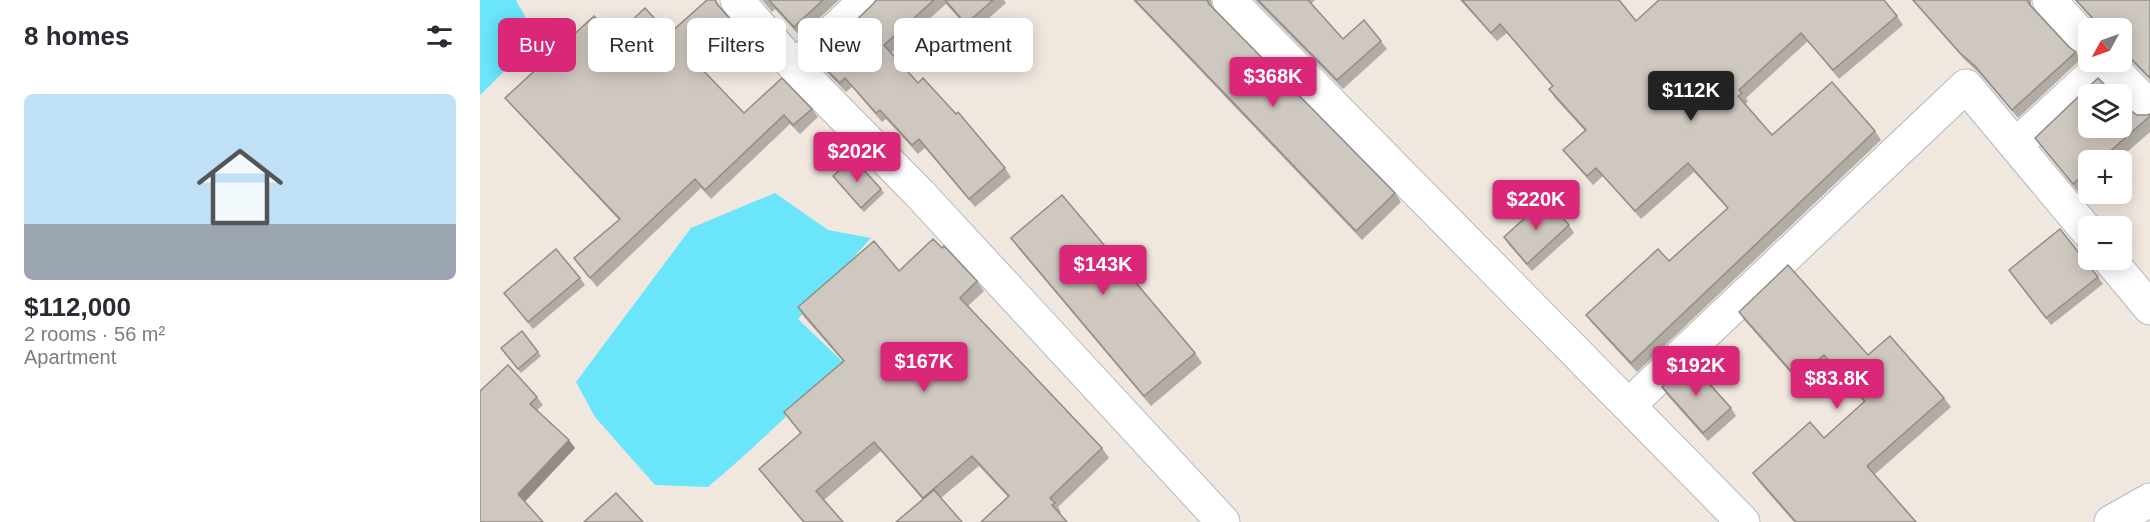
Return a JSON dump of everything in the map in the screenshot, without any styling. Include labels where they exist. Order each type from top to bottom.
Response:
[{"type":"street","points":[[737,0],[795,67],[935,210],[1223,522]]},
{"type":"street","points":[[795,67],[866,0]]},
{"type":"street","points":[[1229,0],[1743,522]]},
{"type":"street","points":[[2049,0],[2078,31]]},
{"type":"street","points":[[2016,145],[2095,72]]},
{"type":"street","points":[[2116,72],[2150,107]]},
{"type":"street","points":[[1629,405],[1966,86],[2078,220]]},
{"type":"street","points":[[2118,270],[2150,308]]},
{"type":"street","points":[[2111,522],[2150,500]]},
{"type":"water","points":[[480,0],[516,0],[526,18],[498,18],[498,72],[504,72],[480,95]]},
{"type":"water","points":[[775,193],[828,230],[871,238],[798,319],[844,363],[708,487],[655,485],[595,417],[576,382],[691,228]]},
{"type":"building","points":[[707,0],[715,0],[729,18],[687,18],[687,72],[705,72],[744,113],[782,78],[812,109],[793,125],[784,115],[705,190],[695,179],[590,278],[574,258],[620,219],[505,98],[533,72],[576,72],[576,33],[588,22],[588,72],[675,72],[675,29]]},
{"type":"building","points":[[769,0],[823,0],[804,18],[798,18],[798,23],[794,27]]},
{"type":"building","points":[[876,0],[934,0],[914,18],[894,18],[894,36],[884,45],[894,56],[894,72],[908,72],[918,83],[923,78],[956,114],[958,112],[1005,168],[969,199],[919,139],[912,145],[880,110],[876,113],[845,78],[840,83],[829,72],[882,72],[882,18],[858,18]]},
{"type":"building","points":[[945,0],[993,0],[973,18],[961,18]]},
{"type":"building","points":[[1135,0],[1207,0],[1395,193],[1356,231]]},
{"type":"building","points":[[1258,0],[1308,0],[1343,39],[1364,20],[1381,41],[1337,80]]},
{"type":"building","points":[[1462,0],[1619,0],[1636,21],[1659,0],[1884,0],[1897,16],[1833,70],[1801,33],[1739,90],[1742,93],[1738,96],[1772,135],[1832,82],[1875,131],[1631,363],[1586,315],[1658,249],[1669,261],[1728,208],[1688,163],[1635,211],[1596,168],[1587,176],[1563,150],[1586,130],[1549,89],[1553,86],[1500,24],[1491,33]]},
{"type":"building","points":[[1913,0],[2027,0],[2076,52],[2012,110],[1975,66],[1960,53]]},
{"type":"building","points":[[2076,0],[2150,0],[2150,78],[2132,59],[2132,18],[2092,18]]},
{"type":"building","points":[[645,8],[654,18],[634,18]]},
{"type":"building","points":[[2098,78],[2104,84],[2092,84]]},
{"type":"building","points":[[2078,97],[2078,138],[2125,138],[2111,150],[2078,150],[2078,180],[2073,184],[2035,138]]},
{"type":"building","points":[[2132,111],[2137,115],[2150,114],[2132,132]]},
{"type":"building","points":[[853,158],[881,189],[861,208],[833,176]]},
{"type":"building","points":[[1062,195],[1195,353],[1144,396],[1011,238]]},
{"type":"building","points":[[1546,199],[1569,225],[1527,264],[1504,237]]},
{"type":"building","points":[[2060,229],[2078,252],[2078,270],[2092,270],[2098,277],[2046,318],[2009,270]]},
{"type":"building","points":[[933,239],[942,248],[944,246],[977,281],[960,298],[1102,448],[1050,498],[1055,503],[1052,505],[1067,522],[981,522],[1009,496],[972,456],[923,498],[874,442],[816,491],[843,522],[804,522],[759,469],[801,433],[784,412],[844,361],[798,307],[874,241],[899,271]]},
{"type":"building","points":[[556,249],[580,278],[528,322],[504,293]]},
{"type":"building","points":[[1788,265],[1868,355],[1890,336],[1944,398],[1867,466],[1916,522],[1796,522],[1753,473],[1810,422],[1824,438],[1865,401],[1824,355],[1797,378],[1739,312]]},
{"type":"building","points":[[522,331],[538,352],[518,369],[501,348]]},
{"type":"building","points":[[1689,361],[1731,408],[1703,433],[1662,387]]},
{"type":"building","points":[[508,365],[537,397],[530,404],[569,440],[518,494],[543,522],[480,522],[480,391]]},
{"type":"building","points":[[934,490],[962,522],[896,522]]},
{"type":"building","points":[[616,493],[643,522],[584,522]]}]
